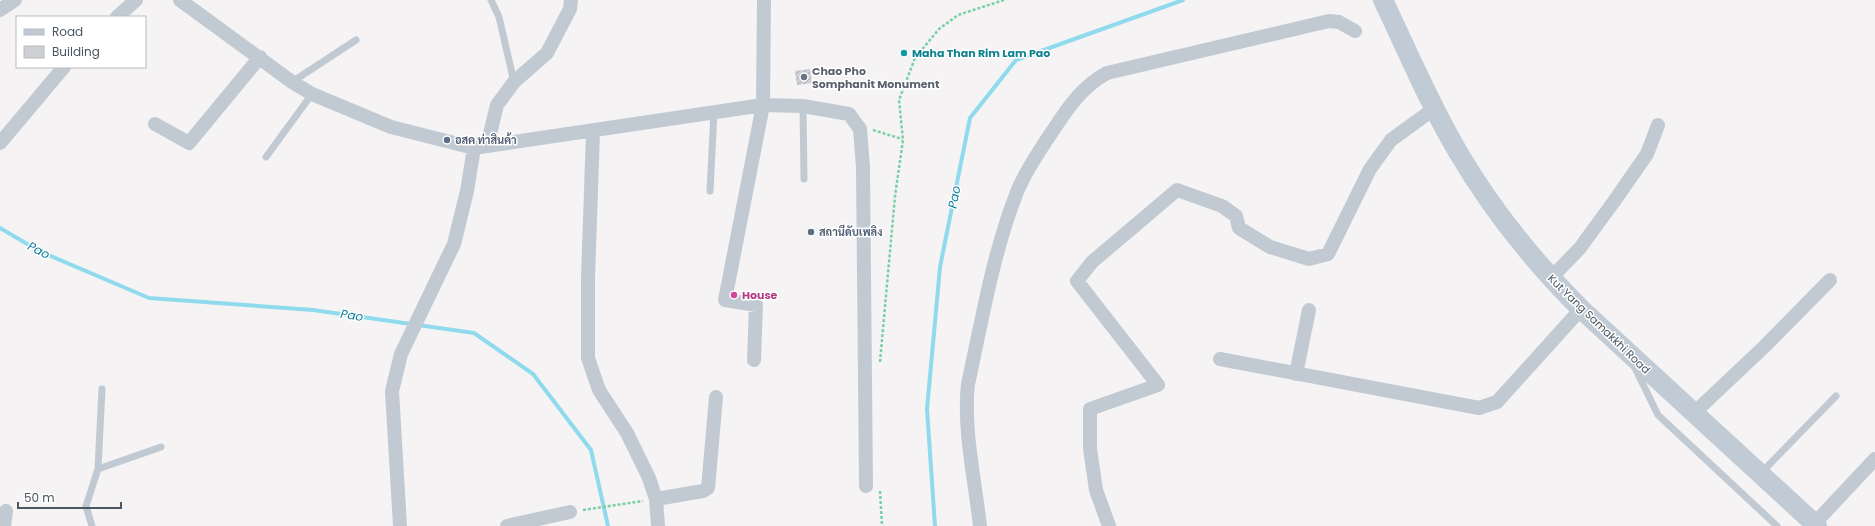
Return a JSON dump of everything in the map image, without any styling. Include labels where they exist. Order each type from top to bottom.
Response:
[{"type":"main road","name":"Kut Yang Samakkhi Road","points":[[1383,0],[1458,152],[1503,221],[1550,279],[1816,525]]},
{"type":"street","points":[[0,10],[15,0]]},
{"type":"street","points":[[118,16],[136,0]]},
{"type":"street","points":[[180,0],[260,57],[292,82],[312,94],[391,127],[480,147],[593,132],[763,105],[803,106],[849,114],[860,129],[863,175],[873,488]]},
{"type":"street","points":[[400,526],[392,392],[401,354],[454,244],[480,147],[497,105],[514,82],[547,53],[570,9],[571,0]]},
{"type":"street","points":[[754,360],[756,305],[725,300],[763,105],[764,0]]},
{"type":"street","points":[[980,526],[966,401],[968,384],[999,246],[1017,191],[1045,142],[1071,103],[1096,79],[1107,73],[1329,21],[1339,22],[1355,32]]},
{"type":"street","points":[[154,124],[189,143],[260,57]]},
{"type":"street","points":[[0,143],[63,68]]},
{"type":"street","points":[[1109,526],[1096,490],[1090,449],[1090,409],[1158,385],[1131,353],[1077,281],[1092,262],[1177,190],[1222,206],[1236,216],[1239,228],[1270,248],[1309,259],[1328,254],[1370,169],[1391,140],[1435,108]]},
{"type":"street","points":[[1550,279],[1580,248],[1615,200],[1647,154],[1658,125]]},
{"type":"street","points":[[593,132],[588,278],[588,358],[599,390],[627,432],[649,478],[656,499],[658,526]]},
{"type":"street","points":[[1694,413],[1765,346],[1830,280]]},
{"type":"street","points":[[1220,359],[1480,408],[1497,402],[1581,309]]},
{"type":"street","points":[[1296,374],[1310,310]]},
{"type":"street","points":[[656,499],[703,491],[708,488],[716,397]]},
{"type":"street","points":[[1816,525],[1875,459]]},
{"type":"street","points":[[4,526],[6,511]]},
{"type":"street","points":[[507,526],[570,512]]},
{"type":"lane","points":[[491,0],[499,17],[514,82]]},
{"type":"lane","points":[[292,82],[356,40]]},
{"type":"lane","points":[[266,157],[312,94]]},
{"type":"lane","points":[[803,106],[804,179]]},
{"type":"lane","points":[[710,191],[714,112]]},
{"type":"lane","points":[[1628,352],[1658,415],[1777,526]]},
{"type":"lane","points":[[92,526],[86,506],[98,469],[102,389]]},
{"type":"lane","points":[[1760,474],[1836,396]]},
{"type":"lane","points":[[98,469],[161,447]]},
{"type":"path","points":[[879,366],[895,196],[903,140],[899,100],[915,58],[939,29],[958,15],[1004,0]]},
{"type":"path","points":[[860,129],[878,131],[903,140]]},
{"type":"path","points":[[873,488],[882,526]]},
{"type":"path","points":[[570,512],[656,499]]},
{"type":"building","name":"Chao Pho Somphanit Monument","points":[[810,69],[812,83],[797,85],[795,71]]},
{"type":"waterway","name":"Pao","points":[[935,526],[927,409],[940,267],[970,118],[1016,60],[1183,0]]},
{"type":"waterway","name":"Pao","points":[[0,228],[39,251],[149,298],[313,310],[474,333],[533,374],[591,450],[608,526]]},
{"type":"place","name":"Maha Than Rim Lam Pao","points":[[904,53]]},
{"type":"place","name":"Chao Pho Somphanit Monument","points":[[804,77]]},
{"type":"place","name":"อสค ท่าสินค้า","points":[[447,140]]},
{"type":"place","name":"สถานีดับเพลิง","points":[[811,232]]},
{"type":"place","name":"House","points":[[734,295]]}]
